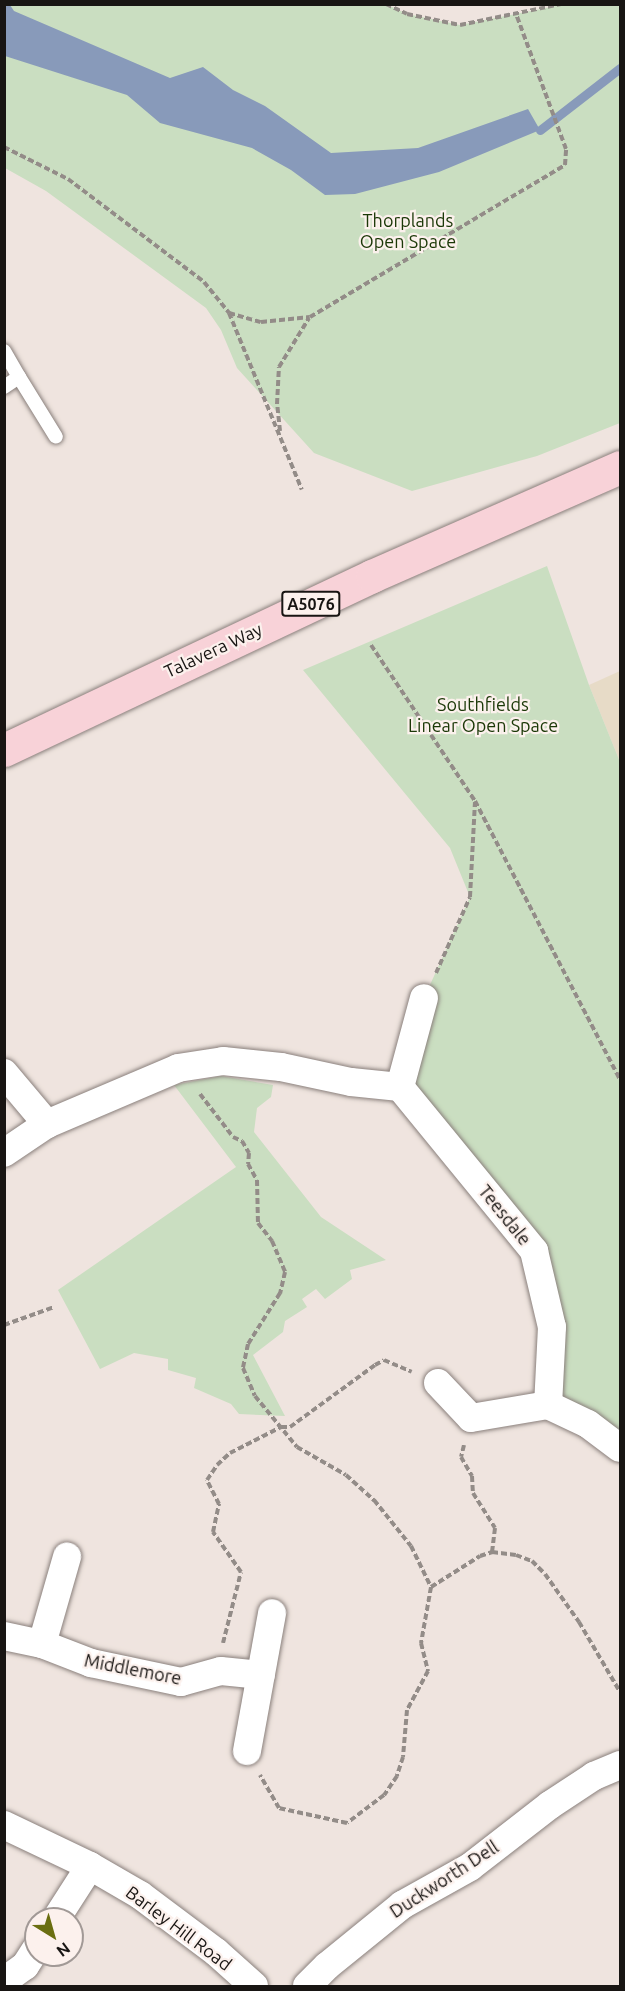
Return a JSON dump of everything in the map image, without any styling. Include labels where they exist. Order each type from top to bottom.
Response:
[{"type":"main road","name":"Talavera Way","points":[[4,750],[372,576],[621,467]]},
{"type":"street","points":[[4,1153],[48,1124],[182,1068],[223,1061],[281,1067],[351,1082],[400,1087],[424,998]]},
{"type":"street","points":[[4,1073],[48,1124]]},
{"type":"street","name":"Teesdale","points":[[400,1087],[534,1251],[552,1327],[548,1405]]},
{"type":"street","points":[[438,1383],[471,1418],[548,1405],[588,1424],[621,1448]]},
{"type":"street","points":[[42,1644],[66,1557]]},
{"type":"street","points":[[247,1751],[272,1614]]},
{"type":"street","name":"Middlemore","points":[[4,1636],[42,1644],[91,1663],[181,1682],[216,1673],[261,1675]]},
{"type":"street","name":"Duckworth Dell","points":[[307,1986],[327,1966],[402,1905],[470,1867],[550,1805],[585,1782],[621,1766]]},
{"type":"street","name":"Barley Hill Road","points":[[4,1825],[90,1866],[140,1895],[216,1952],[254,1986]]},
{"type":"street","points":[[64,1907],[90,1866]]},
{"type":"street","points":[[4,1981],[24,1967]]},
{"type":"lane","points":[[4,351],[56,437]]},
{"type":"lane","points":[[4,387],[19,377]]},
{"type":"path","points":[[386,4],[406,14],[460,25],[561,4]]},
{"type":"path","points":[[229,313],[261,322],[310,317],[564,165],[566,149],[516,14]]},
{"type":"path","points":[[4,147],[68,179],[204,282],[229,313],[302,490]]},
{"type":"path","points":[[280,437],[277,404],[279,367],[310,317]]},
{"type":"path","points":[[371,645],[475,801],[621,1080]]},
{"type":"path","points":[[424,998],[470,897],[475,801]]},
{"type":"path","points":[[182,1068],[233,1137],[242,1141],[249,1153],[248,1164],[257,1180],[258,1222],[272,1241],[285,1272],[280,1293],[248,1344],[243,1368],[255,1396],[297,1447],[346,1475],[374,1500],[411,1546],[431,1587],[421,1643],[428,1671],[407,1710],[403,1757],[397,1776],[384,1795],[347,1823],[279,1808],[247,1751]]},
{"type":"path","points":[[4,1325],[54,1307]]},
{"type":"path","points":[[216,1673],[241,1572],[213,1532],[219,1504],[207,1480],[230,1453],[281,1427],[290,1427],[384,1360],[438,1383]]},
{"type":"path","points":[[471,1418],[460,1457],[472,1476],[473,1493],[495,1528],[492,1552]]},
{"type":"path","points":[[431,1587],[480,1556],[492,1552],[516,1555],[532,1561],[545,1574],[621,1692]]},
{"type":"shaded area","points":[[620,671],[620,762],[589,685]]},
{"type":"green space","name":"Thorplands Open Space","points":[[386,4],[407,14],[460,25],[561,5],[620,5],[620,423],[537,456],[412,491],[314,453],[237,368],[221,330],[206,308],[46,191],[5,168],[5,5]]},
{"type":"green space","name":"Southfields Linear Open Space","points":[[547,566],[589,685],[620,762],[620,1448],[548,1405],[534,1251],[400,1087],[424,998],[470,897],[450,848],[303,670]]},
{"type":"green space","points":[[221,1076],[273,1085],[271,1097],[257,1108],[254,1132],[321,1217],[386,1260],[350,1270],[352,1279],[325,1299],[316,1289],[302,1299],[307,1307],[285,1321],[283,1332],[253,1355],[285,1416],[239,1414],[231,1404],[194,1388],[196,1378],[168,1370],[168,1359],[134,1353],[100,1369],[58,1290],[236,1167],[174,1085]]},
{"type":"water","points":[[5,4],[10,5],[14,11],[170,78],[203,67],[233,90],[265,106],[331,153],[418,148],[528,109],[540,130],[439,172],[355,194],[325,195],[291,170],[252,148],[160,123],[127,95],[5,56]]},
{"type":"waterway","points":[[540,130],[620,68]]}]
